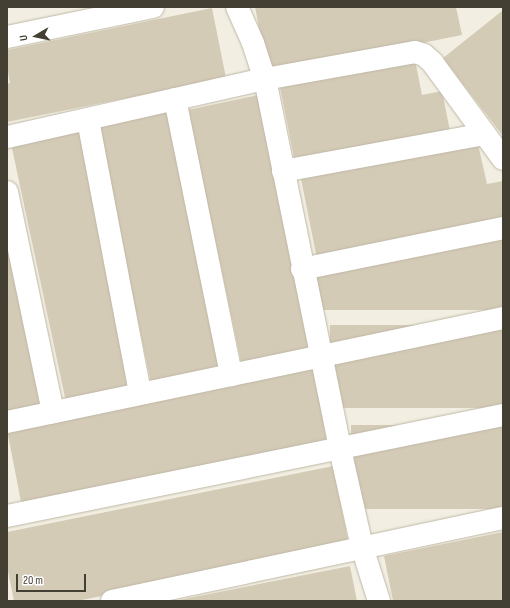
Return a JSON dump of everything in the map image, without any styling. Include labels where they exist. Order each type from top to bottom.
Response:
[{"type":"street","points":[[7,37],[153,7]]},
{"type":"street","points":[[237,7],[253,43],[265,79],[302,269],[340,449],[362,547],[379,601]]},
{"type":"street","points":[[7,137],[265,79],[415,52],[424,55],[432,62],[503,159]]},
{"type":"street","points":[[175,99],[231,375]]},
{"type":"street","points":[[88,120],[140,393]]},
{"type":"street","points":[[283,171],[485,134]]},
{"type":"street","points":[[7,192],[53,412]]},
{"type":"street","points":[[302,269],[503,228]]},
{"type":"street","points":[[7,422],[503,318]]},
{"type":"street","points":[[7,516],[503,415]]},
{"type":"street","points":[[112,601],[503,518]]},
{"type":"building","points":[[255,7],[456,7],[462,35],[268,74]]},
{"type":"building","points":[[212,8],[226,78],[7,122],[7,84],[10,83],[7,67],[7,50]]},
{"type":"building","points":[[502,11],[503,13],[503,136],[443,58]]},
{"type":"building","points":[[414,55],[422,95],[442,91],[450,131],[295,162],[279,82]]},
{"type":"building","points":[[258,95],[313,352],[242,367],[188,110]]},
{"type":"building","points":[[168,111],[223,368],[151,383],[97,126]]},
{"type":"building","points":[[83,131],[138,388],[66,403],[12,146]]},
{"type":"building","points":[[478,144],[487,184],[503,181],[503,222],[317,259],[301,179]]},
{"type":"building","points":[[316,234],[503,234],[503,310],[316,310]]},
{"type":"building","points":[[7,239],[42,405],[7,413]]},
{"type":"building","points":[[330,325],[503,325],[503,408],[330,408]]},
{"type":"building","points":[[313,369],[329,449],[22,509],[7,428]]},
{"type":"building","points":[[351,425],[503,425],[503,509],[351,509]]},
{"type":"building","points":[[333,466],[349,546],[77,601],[14,601],[7,566],[7,532]]},
{"type":"building","points":[[503,532],[503,601],[393,601],[384,556]]},
{"type":"building","points":[[350,566],[357,601],[179,601],[179,600]]}]
